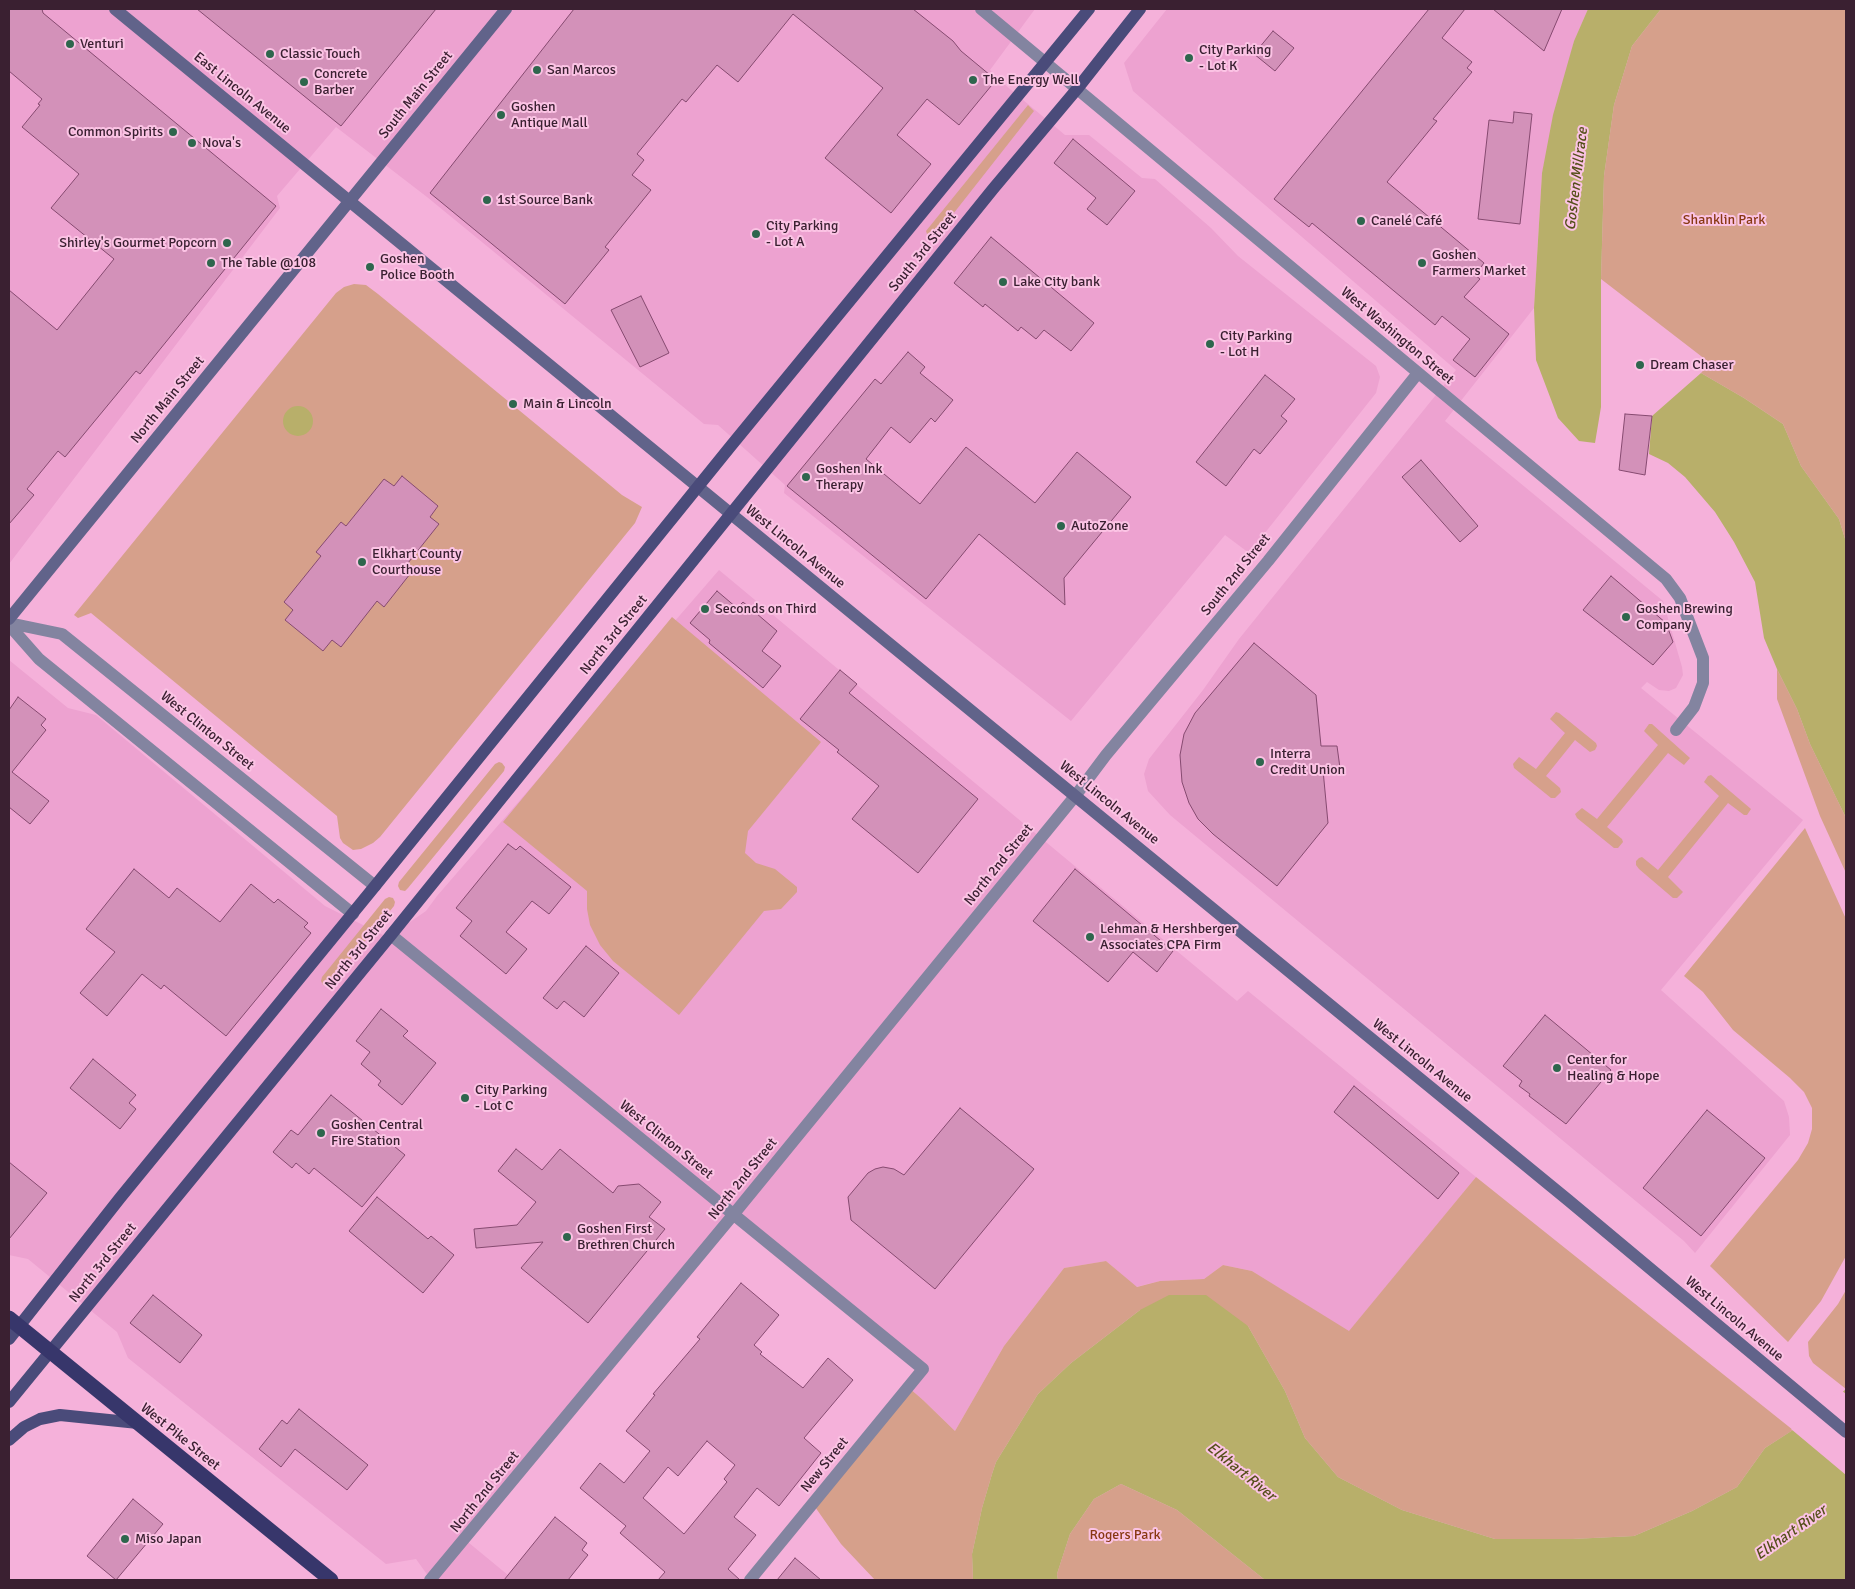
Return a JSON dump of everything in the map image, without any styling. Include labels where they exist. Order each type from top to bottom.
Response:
[{"type":"highway","name":"West Pike Street","points":[[14,1322],[331,1580]]},
{"type":"main road","name":"South 3rd Street","points":[[698,487],[1089,9]]},
{"type":"main road","name":"South 3rd Street","points":[[731,514],[993,188],[1077,89],[1140,9]]},
{"type":"main road","name":"North 3rd Street","points":[[9,1339],[14,1322],[120,1198],[353,914],[698,487]]},
{"type":"main road","name":"North 3rd Street","points":[[9,1402],[731,514]]},
{"type":"main road","points":[[9,1440],[24,1427],[40,1419],[60,1416],[138,1424]]},
{"type":"street","name":"East Lincoln Avenue","points":[[115,9],[350,200]]},
{"type":"street","name":"South Main Street","points":[[350,200],[506,9]]},
{"type":"street","name":"West Washington Street","points":[[981,9],[1666,579],[1680,598],[1703,658],[1703,683],[1694,707],[1676,730]]},
{"type":"street","name":"West Lincoln Avenue","points":[[350,200],[1583,1212],[1846,1432]]},
{"type":"street","name":"North Main Street","points":[[9,622],[350,200]]},
{"type":"street","name":"South 2nd Street","points":[[1076,795],[1106,755],[1268,560],[1418,373]]},
{"type":"street","name":"West Clinton Street","points":[[9,622],[62,634],[375,886]]},
{"type":"street","points":[[9,622],[39,660],[353,914]]},
{"type":"street","name":"North 2nd Street","points":[[430,1580],[733,1215],[1076,795]]},
{"type":"street","name":"West Clinton Street","points":[[391,934],[923,1369]]},
{"type":"street","name":"New Street","points":[[750,1580],[923,1369]]},
{"type":"shaded area","points":[[9,9],[1035,9],[990,70],[998,79],[1065,135],[1089,135],[1142,178],[1155,179],[1211,228],[1238,256],[1376,366],[1380,377],[1376,393],[1249,553],[1225,535],[1071,721],[784,493],[785,485],[718,425],[704,424],[427,197],[336,127],[277,196],[280,208],[9,564]]},
{"type":"shaded area","points":[[1167,9],[1588,9],[1574,41],[1542,173],[1534,308],[1445,421],[1663,601],[1683,675],[1676,688],[1669,691],[1659,690],[1647,682],[1641,688],[1803,820],[1661,990],[1784,1101],[1789,1117],[1790,1135],[1695,1253],[1684,1241],[1170,815],[1148,791],[1144,774],[1149,759],[1203,690],[1239,639],[1456,370],[1133,91],[1124,63]]},
{"type":"shaded area","points":[[719,570],[1237,1001],[1248,991],[1476,1177],[1349,1332],[1252,1271],[1223,1265],[1204,1279],[1160,1281],[1136,1287],[1106,1261],[1064,1268],[1004,1346],[955,1431],[908,1387],[923,1369],[391,935],[426,911]]},
{"type":"shaded area","points":[[9,660],[68,708],[96,715],[325,906],[391,939],[727,1216],[463,1538],[514,1580],[431,1580],[416,1559],[386,1564],[128,1358],[117,1332],[28,1259],[9,1255]]},
{"type":"green space","name":"Shanklin Park","points":[[1661,9],[1846,9],[1846,542],[1839,519],[1801,466],[1783,424],[1701,373],[1710,363],[1601,279],[1604,176],[1614,105],[1632,46]]},
{"type":"green space","points":[[1028,105],[1034,111],[935,237],[931,239],[928,237],[926,231]]},
{"type":"green space","points":[[354,284],[366,285],[378,294],[622,495],[642,507],[635,523],[380,837],[361,849],[353,850],[343,843],[340,838],[337,816],[91,613],[78,618],[74,615],[336,293],[344,287]]},
{"type":"green space","points":[[672,617],[821,742],[748,831],[745,853],[756,863],[775,869],[797,887],[797,892],[781,909],[764,911],[679,1015],[613,961],[600,945],[590,925],[587,909],[587,891],[503,822]]},
{"type":"green space","points":[[1777,669],[1797,709],[1810,744],[1846,818],[1846,873],[1820,816],[1777,699]]},
{"type":"green space","points":[[1556,712],[1596,743],[1597,746],[1595,750],[1590,752],[1575,740],[1546,776],[1560,788],[1561,792],[1555,798],[1551,798],[1514,768],[1513,764],[1519,757],[1536,769],[1565,733],[1550,719]]},
{"type":"green space","points":[[1649,724],[1652,724],[1690,758],[1684,765],[1668,753],[1607,827],[1622,839],[1623,842],[1618,848],[1614,848],[1577,818],[1575,814],[1582,808],[1597,819],[1658,745],[1644,731]]},
{"type":"green space","points":[[499,762],[505,767],[504,771],[408,888],[405,891],[400,890],[399,882],[495,764]]},
{"type":"green space","points":[[1711,775],[1751,809],[1747,815],[1744,815],[1728,803],[1668,877],[1683,892],[1677,898],[1673,898],[1639,869],[1636,861],[1642,857],[1658,870],[1719,796],[1704,782]]},
{"type":"green space","points":[[1805,828],[1846,919],[1846,1256],[1821,1301],[1788,1342],[1710,1266],[1798,1160],[1808,1143],[1812,1129],[1812,1108],[1804,1092],[1733,1030],[1703,992],[1684,976]]},
{"type":"green space","points":[[393,898],[394,906],[330,984],[327,986],[323,985],[322,977],[385,899]]},
{"type":"green space","points":[[1476,1177],[1793,1430],[1765,1448],[1737,1487],[1692,1511],[1634,1536],[1572,1539],[1495,1539],[1402,1510],[1338,1477],[1305,1438],[1285,1391],[1248,1326],[1140,1310],[1071,1363],[1038,1394],[996,1462],[982,1508],[972,1554],[973,1580],[875,1580],[841,1544],[813,1504],[908,1387],[955,1431],[1004,1346],[1064,1268],[1106,1261],[1137,1287],[1160,1281],[1204,1279],[1223,1265],[1252,1271],[1349,1331]]},
{"type":"green space","points":[[1846,1290],[1846,1389],[1813,1363],[1809,1356],[1808,1342],[1838,1304]]},
{"type":"green space","name":"Rogers Park","points":[[1121,1484],[1177,1510],[1265,1580],[1058,1580],[1057,1574],[1070,1534],[1094,1499]]},
{"type":"water","name":"Goshen Millrace","points":[[1588,9],[1661,9],[1632,46],[1614,105],[1604,176],[1601,279],[1601,407],[1595,443],[1579,441],[1558,418],[1536,360],[1534,308],[1542,173],[1553,115],[1574,41]]},
{"type":"water","points":[[1701,373],[1783,424],[1801,466],[1839,519],[1846,542],[1846,818],[1810,744],[1797,709],[1764,638],[1755,582],[1734,542],[1715,512],[1685,477],[1668,463],[1649,454],[1652,416]]},
{"type":"water","points":[[298,406],[309,410],[313,421],[309,432],[298,436],[287,432],[283,421],[287,410]]},
{"type":"water","name":"Elkhart River","points":[[1169,1295],[1206,1295],[1248,1326],[1285,1391],[1305,1438],[1338,1477],[1402,1510],[1495,1539],[1572,1539],[1634,1536],[1692,1511],[1737,1487],[1765,1448],[1813,1417],[1846,1389],[1846,1580],[1265,1580],[1177,1510],[1121,1484],[1094,1499],[1070,1534],[1057,1574],[1058,1580],[973,1580],[972,1554],[982,1508],[996,1462],[1038,1394],[1071,1363],[1140,1310]]},
{"type":"pier","points":[[1841,1390],[1846,1394],[1846,1475],[1791,1429]]},
{"type":"building","points":[[9,9],[42,9],[43,13],[276,206],[140,374],[136,371],[65,457],[58,451],[27,489],[34,495],[9,524],[9,290],[57,330],[114,259],[51,208],[79,174],[22,127],[40,105],[38,104],[42,99],[9,71]]},
{"type":"building","points":[[197,9],[436,9],[341,126]]},
{"type":"building","points":[[574,9],[913,9],[953,41],[961,51],[996,80],[959,125],[927,99],[897,135],[931,164],[891,213],[825,158],[883,88],[793,14],[738,82],[717,65],[686,102],[682,99],[637,154],[644,160],[632,175],[651,190],[605,247],[609,250],[565,304],[430,193]]},
{"type":"building","points":[[1429,9],[1465,9],[1442,38],[1472,62],[1467,68],[1472,72],[1433,119],[1437,121],[1387,182],[1484,263],[1475,275],[1480,279],[1464,297],[1509,334],[1475,377],[1453,360],[1470,339],[1442,316],[1435,325],[1312,223],[1309,227],[1274,199]]},
{"type":"building","points":[[1493,9],[1562,9],[1544,51]]},
{"type":"building","points":[[1273,31],[1294,48],[1275,71],[1254,54]]},
{"type":"building","points":[[1514,112],[1532,114],[1520,224],[1478,219],[1489,120],[1513,123]]},
{"type":"building","points":[[1073,139],[1135,191],[1107,225],[1087,209],[1096,198],[1054,163]]},
{"type":"building","points":[[991,237],[1094,323],[1071,351],[1044,330],[1036,339],[1021,327],[1018,331],[985,304],[983,307],[954,283]]},
{"type":"building","points":[[641,296],[669,353],[640,367],[611,310]]},
{"type":"building","points":[[908,352],[925,367],[920,373],[953,400],[935,422],[931,418],[910,443],[891,427],[866,459],[920,504],[966,447],[1035,503],[1077,452],[1131,497],[1064,578],[1065,605],[979,534],[926,599],[787,486],[875,379],[881,384]]},
{"type":"building","points":[[1265,375],[1295,399],[1281,416],[1287,421],[1260,454],[1254,449],[1226,486],[1196,462]]},
{"type":"building","points":[[1625,414],[1652,416],[1645,475],[1619,470]]},
{"type":"building","points":[[1421,460],[1478,526],[1460,542],[1402,477]]},
{"type":"building","name":"Elkhart County Courthouse","points":[[402,476],[438,506],[430,517],[439,524],[404,568],[410,574],[384,607],[377,601],[341,647],[332,640],[323,651],[285,620],[293,610],[284,602],[321,556],[316,552],[341,522],[346,526],[384,479],[394,486]]},
{"type":"building","name":"Goshen Brewing Company","points":[[1611,576],[1666,623],[1673,642],[1653,665],[1583,610]]},
{"type":"building","points":[[717,591],[737,608],[743,602],[777,631],[762,651],[781,666],[763,688],[709,643],[710,640],[690,623]]},
{"type":"building","name":"Interra Credit Union","points":[[1254,643],[1316,695],[1321,746],[1337,746],[1340,768],[1323,770],[1328,823],[1277,886],[1213,834],[1198,819],[1189,803],[1182,782],[1180,755],[1184,734],[1195,713]]},
{"type":"building","points":[[840,670],[857,684],[849,693],[978,799],[918,873],[852,819],[879,786],[837,752],[839,750],[800,719]]},
{"type":"building","points":[[18,697],[46,719],[41,725],[46,730],[12,772],[49,801],[30,824],[9,807],[9,710]]},
{"type":"building","points":[[508,844],[516,850],[520,846],[571,887],[549,914],[532,901],[506,932],[527,949],[506,974],[460,936],[472,921],[456,908]]},
{"type":"building","points":[[134,869],[169,898],[177,888],[220,922],[251,884],[274,903],[278,899],[308,923],[304,927],[311,933],[226,1036],[164,985],[161,989],[142,974],[107,1016],[80,993],[115,952],[86,929]]},
{"type":"building","points":[[1075,869],[1173,951],[1157,972],[1133,952],[1108,982],[1033,921]]},
{"type":"building","points":[[586,946],[619,973],[584,1017],[564,1001],[557,1009],[543,998]]},
{"type":"building","points":[[381,1009],[408,1031],[403,1036],[436,1063],[402,1105],[378,1085],[381,1081],[361,1064],[370,1052],[356,1041]]},
{"type":"building","name":"Center for Healing & Hope","points":[[1545,1015],[1611,1070],[1566,1124],[1529,1096],[1530,1094],[1519,1086],[1522,1081],[1503,1066]]},
{"type":"building","points":[[93,1059],[136,1095],[129,1103],[136,1109],[120,1129],[70,1088]]},
{"type":"building","points":[[1354,1086],[1459,1173],[1438,1199],[1334,1112]]},
{"type":"building","points":[[331,1095],[405,1155],[362,1207],[314,1168],[309,1174],[296,1163],[292,1168],[273,1152],[291,1130],[298,1135]]},
{"type":"building","points":[[960,1108],[1034,1169],[935,1289],[851,1220],[848,1197],[868,1173],[875,1169],[883,1167],[894,1169],[904,1175]]},
{"type":"building","points":[[1707,1110],[1765,1158],[1701,1236],[1643,1188]]},
{"type":"building","name":"Goshen First Brethren Church","points":[[516,1149],[542,1170],[560,1149],[613,1193],[618,1186],[639,1184],[661,1202],[649,1217],[665,1229],[588,1323],[521,1268],[543,1242],[476,1248],[474,1229],[517,1225],[536,1202],[498,1171]]},
{"type":"building","points":[[9,1162],[47,1193],[9,1239]]},
{"type":"building","points":[[377,1197],[428,1239],[431,1236],[454,1255],[423,1293],[349,1231]]},
{"type":"building","points":[[741,1283],[779,1315],[754,1345],[762,1352],[760,1354],[803,1388],[828,1358],[853,1380],[804,1438],[821,1453],[779,1506],[757,1488],[734,1517],[756,1535],[728,1569],[740,1580],[658,1580],[665,1572],[620,1533],[626,1526],[580,1488],[600,1463],[624,1483],[650,1451],[626,1431],[655,1395],[653,1394],[700,1339],[697,1337]],"holes":[[[707,1441],[735,1465],[724,1479],[727,1482],[684,1534],[643,1498],[668,1467],[678,1476]]]},
{"type":"building","points":[[153,1295],[202,1335],[180,1363],[130,1323]]},
{"type":"building","points":[[299,1409],[368,1465],[347,1490],[295,1449],[281,1467],[259,1449],[282,1420],[287,1424]]},
{"type":"building","points":[[133,1499],[163,1524],[116,1580],[87,1556]]},
{"type":"building","points":[[555,1517],[587,1543],[582,1550],[588,1555],[568,1580],[504,1580]]},
{"type":"building","points":[[795,1558],[821,1580],[777,1580]]},
{"type":"place","name":"Venturi","points":[[70,44]]},
{"type":"place","name":"Classic Touch","points":[[270,54]]},
{"type":"place","name":"City Parking - Lot K","points":[[1189,58]]},
{"type":"place","name":"San Marcos","points":[[537,70]]},
{"type":"place","name":"The Energy Well","points":[[973,80]]},
{"type":"place","name":"Concrete Barber","points":[[304,82]]},
{"type":"place","name":"Goshen Antique Mall","points":[[501,115]]},
{"type":"place","name":"Common Spirits","points":[[173,132]]},
{"type":"place","name":"Nova's","points":[[192,143]]},
{"type":"place","name":"1st Source Bank","points":[[487,200]]},
{"type":"place","name":"Canelé Café","points":[[1361,221]]},
{"type":"place","name":"City Parking - Lot A","points":[[756,234]]},
{"type":"place","name":"Shirley's Gourmet Popcorn","points":[[227,243]]},
{"type":"place","name":"The Table @108","points":[[211,263]]},
{"type":"place","name":"Goshen Farmers Market","points":[[1422,263]]},
{"type":"place","name":"Goshen Police Booth","points":[[370,267]]},
{"type":"place","name":"Lake City bank","points":[[1003,282]]},
{"type":"place","name":"City Parking - Lot H","points":[[1210,344]]},
{"type":"place","name":"Dream Chaser","points":[[1640,365]]},
{"type":"place","name":"Main & Lincoln","points":[[513,404]]},
{"type":"place","name":"Goshen Ink Therapy","points":[[806,477]]},
{"type":"place","name":"AutoZone","points":[[1061,526]]},
{"type":"place","name":"Elkhart County Courthouse","points":[[362,562]]},
{"type":"place","name":"Seconds on Third","points":[[705,609]]},
{"type":"place","name":"Goshen Brewing Company","points":[[1626,617]]},
{"type":"place","name":"Interra Credit Union","points":[[1260,762]]},
{"type":"place","name":"Lehman & Hershberger Associates CPA Firm","points":[[1090,937]]},
{"type":"place","name":"Center for Healing & Hope","points":[[1557,1068]]},
{"type":"place","name":"City Parking - Lot C","points":[[465,1098]]},
{"type":"place","name":"Goshen Central Fire Station","points":[[321,1133]]},
{"type":"place","name":"Goshen First Brethren Church","points":[[567,1237]]},
{"type":"place","name":"Miso Japan","points":[[125,1539]]}]
